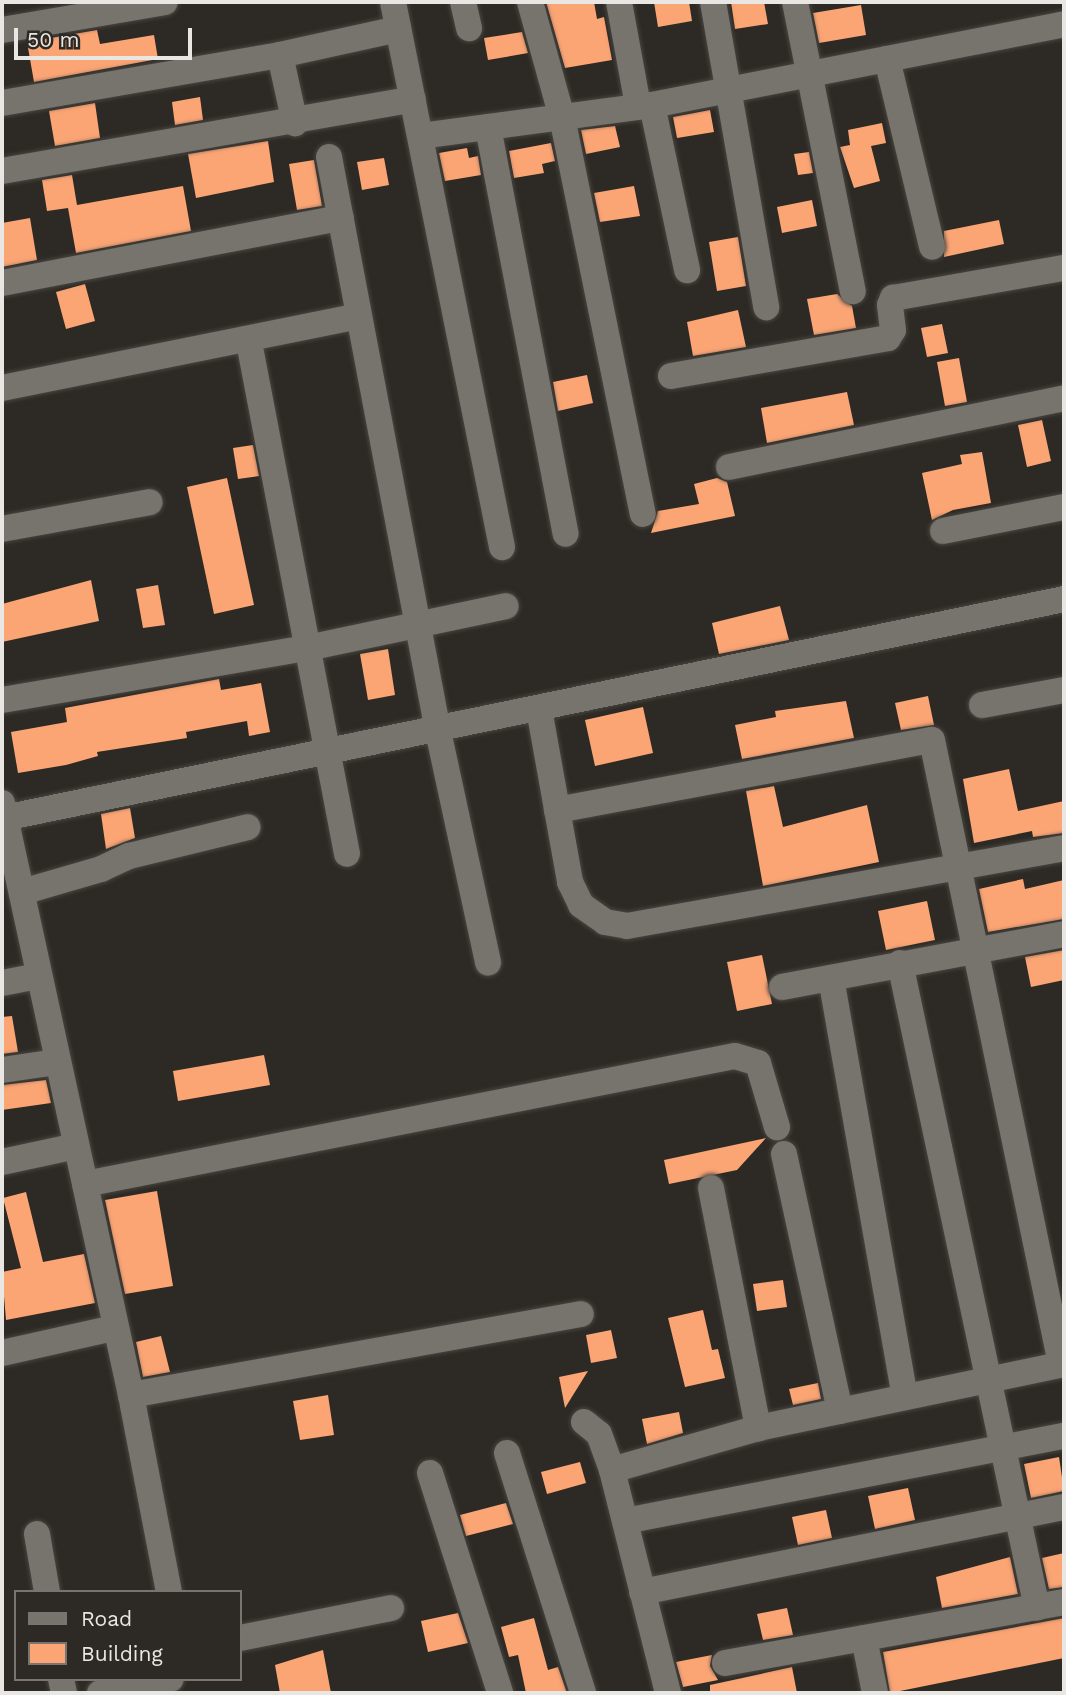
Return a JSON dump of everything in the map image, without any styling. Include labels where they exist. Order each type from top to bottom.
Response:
[{"type":"street","points":[[2,30],[164,2]]},
{"type":"street","points":[[393,2],[502,547]]},
{"type":"street","points":[[463,2],[469,28]]},
{"type":"street","points":[[530,2],[562,117],[643,514]]},
{"type":"street","points":[[619,2],[687,270]]},
{"type":"street","points":[[713,2],[766,307]]},
{"type":"street","points":[[795,2],[853,290]]},
{"type":"street","points":[[421,136],[645,106],[1064,24]]},
{"type":"street","points":[[2,103],[280,55],[398,29]]},
{"type":"street","points":[[280,55],[295,123]]},
{"type":"street","points":[[887,59],[932,247]]},
{"type":"street","points":[[2,171],[295,123],[413,99]]},
{"type":"street","points":[[488,127],[566,534]]},
{"type":"street","points":[[328,157],[438,731],[488,963]]},
{"type":"street","points":[[2,283],[341,218]]},
{"type":"street","points":[[671,376],[888,338],[893,330],[890,305],[893,298],[1064,268]]},
{"type":"street","points":[[2,388],[249,342],[358,316]]},
{"type":"street","points":[[249,342],[307,648],[330,752],[347,854]]},
{"type":"street","points":[[729,467],[1064,398]]},
{"type":"street","points":[[2,529],[150,502]]},
{"type":"street","points":[[943,531],[1064,507]]},
{"type":"street","points":[[169,1590],[131,1395],[114,1328],[85,1184],[38,976],[16,904],[3,820],[1064,599]]},
{"type":"street","points":[[2,700],[418,628],[506,606]]},
{"type":"street","points":[[982,705],[1064,690]]},
{"type":"street","points":[[539,709],[575,896],[592,915],[627,926],[1064,848]]},
{"type":"street","points":[[557,810],[932,740],[1063,1364],[758,1428],[611,1470]]},
{"type":"street","points":[[16,904],[128,856],[247,827]]},
{"type":"street","points":[[782,987],[1064,934]]},
{"type":"street","points":[[900,963],[1037,1608]]},
{"type":"street","points":[[2,983],[38,976]]},
{"type":"street","points":[[831,978],[905,1396]]},
{"type":"street","points":[[85,1184],[736,1056],[758,1063],[777,1127]]},
{"type":"street","points":[[2,1070],[57,1062]]},
{"type":"street","points":[[2,1162],[76,1146]]},
{"type":"street","points":[[784,1154],[840,1411]]},
{"type":"street","points":[[711,1188],[758,1428]]},
{"type":"street","points":[[131,1395],[581,1314]]},
{"type":"street","points":[[2,1353],[114,1328]]},
{"type":"street","points":[[584,1422],[599,1434],[611,1470],[668,1693]]},
{"type":"street","points":[[625,1521],[1064,1436]]},
{"type":"street","points":[[506,1453],[583,1693]]},
{"type":"street","points":[[430,1474],[500,1693]]},
{"type":"street","points":[[642,1592],[1064,1507]]},
{"type":"street","points":[[37,1534],[47,1590]]},
{"type":"street","points":[[725,1663],[1064,1602]]},
{"type":"street","points":[[242,1638],[391,1608]]},
{"type":"street","points":[[864,1639],[875,1693]]},
{"type":"street","points":[[102,1693],[161,1681]]},
{"type":"building","points":[[546,2],[594,2],[597,19],[604,17],[612,60],[565,68]]},
{"type":"building","points":[[654,2],[689,2],[692,21],[658,27]]},
{"type":"building","points":[[731,2],[764,2],[768,24],[735,29]]},
{"type":"building","points":[[861,5],[866,35],[819,43],[813,13]]},
{"type":"building","points":[[97,30],[100,44],[154,35],[158,59],[34,82],[27,42]]},
{"type":"building","points":[[522,32],[528,53],[488,60],[484,38]]},
{"type":"building","points":[[200,97],[203,120],[175,125],[172,102]]},
{"type":"building","points":[[95,103],[100,138],[55,146],[49,111]]},
{"type":"building","points":[[710,110],[714,132],[677,138],[673,117]]},
{"type":"building","points":[[882,123],[886,143],[871,146],[880,181],[854,188],[840,147],[850,145],[848,130]]},
{"type":"building","points":[[615,126],[620,147],[586,154],[581,130]]},
{"type":"building","points":[[268,141],[274,182],[196,198],[188,154]]},
{"type":"building","points":[[551,143],[555,161],[542,164],[544,173],[514,178],[509,151]]},
{"type":"building","points":[[467,148],[469,158],[478,156],[481,175],[445,181],[439,153]]},
{"type":"building","points":[[809,152],[813,173],[798,175],[794,154]]},
{"type":"building","points":[[384,158],[389,185],[362,190],[357,162]]},
{"type":"building","points":[[314,160],[322,206],[297,210],[289,164]]},
{"type":"building","points":[[72,175],[77,205],[183,186],[191,231],[76,253],[68,208],[47,211],[42,180]]},
{"type":"building","points":[[634,186],[640,216],[600,222],[594,193]]},
{"type":"building","points":[[812,200],[817,226],[782,233],[777,207]]},
{"type":"building","points":[[30,218],[37,260],[2,267],[2,223]]},
{"type":"building","points":[[999,220],[1004,244],[944,257],[944,231]]},
{"type":"building","points":[[738,237],[746,286],[717,291],[709,242]]},
{"type":"building","points":[[85,284],[95,321],[66,329],[56,292]]},
{"type":"building","points":[[837,294],[852,306],[856,328],[814,335],[807,299]]},
{"type":"building","points":[[738,310],[746,347],[693,356],[687,322]]},
{"type":"building","points":[[942,324],[948,353],[927,357],[921,328]]},
{"type":"building","points":[[959,358],[967,402],[945,406],[937,362]]},
{"type":"building","points":[[587,375],[593,403],[558,411],[553,382]]},
{"type":"building","points":[[847,392],[854,425],[767,443],[761,408]]},
{"type":"building","points":[[1042,420],[1051,461],[1027,467],[1018,425]]},
{"type":"building","points":[[253,445],[259,476],[238,479],[233,448]]},
{"type":"building","points":[[982,452],[991,503],[953,510],[932,520],[922,473],[962,464],[960,455]]},
{"type":"building","points":[[227,478],[254,605],[214,614],[187,487]]},
{"type":"building","points":[[717,478],[727,482],[735,516],[651,533],[658,511],[699,504],[694,484]]},
{"type":"building","points":[[91,580],[99,621],[2,642],[2,604]]},
{"type":"building","points":[[158,585],[165,625],[143,628],[136,589]]},
{"type":"building","points":[[780,606],[789,640],[719,654],[712,623]]},
{"type":"building","points":[[388,649],[395,695],[368,700],[360,654]]},
{"type":"building","points":[[219,679],[221,690],[261,683],[270,732],[249,736],[247,721],[186,732],[187,738],[97,752],[98,756],[66,765],[18,773],[11,732],[67,722],[65,708]]},
{"type":"building","points":[[928,696],[934,725],[901,730],[895,703]]},
{"type":"building","points":[[846,701],[854,738],[742,759],[735,725],[776,717],[775,711]]},
{"type":"building","points":[[643,707],[653,753],[595,766],[585,720]]},
{"type":"building","points":[[1009,769],[1018,811],[1064,801],[1064,833],[1033,837],[1032,831],[974,843],[963,779]]},
{"type":"building","points":[[774,786],[783,827],[867,805],[879,862],[763,886],[746,791]]},
{"type":"building","points":[[130,808],[135,838],[106,849],[101,814]]},
{"type":"building","points":[[1023,879],[1025,889],[1064,880],[1064,919],[988,932],[979,889]]},
{"type":"building","points":[[927,901],[935,940],[886,950],[878,911]]},
{"type":"building","points":[[1064,950],[1064,980],[1031,987],[1025,957]]},
{"type":"building","points":[[762,955],[772,1004],[737,1011],[727,962]]},
{"type":"building","points":[[12,1016],[18,1052],[2,1054],[2,1017]]},
{"type":"building","points":[[264,1055],[270,1085],[178,1101],[173,1071]]},
{"type":"building","points":[[46,1080],[51,1103],[2,1110],[2,1085]]},
{"type":"building","points":[[766,1138],[737,1170],[669,1184],[664,1160]]},
{"type":"building","points":[[157,1191],[173,1286],[125,1294],[105,1200]]},
{"type":"building","points":[[26,1192],[43,1262],[84,1254],[95,1303],[6,1320],[2,1272],[21,1268],[3,1198]]},
{"type":"building","points":[[783,1280],[787,1307],[757,1311],[753,1284]]},
{"type":"building","points":[[703,1310],[712,1350],[718,1349],[725,1378],[685,1387],[668,1318]]},
{"type":"building","points":[[611,1330],[617,1358],[591,1363],[586,1335]]},
{"type":"building","points":[[161,1336],[170,1372],[143,1377],[136,1342]]},
{"type":"building","points":[[588,1371],[565,1408],[559,1377]]},
{"type":"building","points":[[818,1383],[821,1399],[793,1405],[789,1389]]},
{"type":"building","points":[[328,1395],[334,1435],[300,1440],[293,1401]]},
{"type":"building","points":[[679,1412],[683,1433],[647,1444],[642,1419]]},
{"type":"building","points":[[1059,1457],[1064,1491],[1031,1498],[1024,1464]]},
{"type":"building","points":[[580,1462],[586,1483],[547,1494],[541,1472]]},
{"type":"building","points":[[908,1488],[915,1520],[875,1529],[868,1496]]},
{"type":"building","points":[[506,1503],[513,1524],[466,1536],[460,1515]]},
{"type":"building","points":[[826,1510],[832,1538],[798,1545],[792,1517]]},
{"type":"building","points":[[1064,1553],[1064,1587],[1049,1589],[1042,1558]]},
{"type":"building","points":[[1010,1557],[1018,1594],[942,1608],[936,1577]]},
{"type":"building","points":[[787,1608],[793,1635],[763,1640],[757,1614]]},
{"type":"building","points":[[458,1613],[468,1643],[428,1652],[421,1621]]},
{"type":"building","points":[[534,1618],[548,1670],[558,1667],[567,1693],[526,1693],[518,1655],[509,1657],[501,1627]]},
{"type":"building","points":[[1064,1618],[1064,1658],[890,1693],[883,1652]]},
{"type":"building","points":[[323,1650],[331,1693],[280,1693],[275,1665]]},
{"type":"building","points":[[712,1655],[710,1666],[718,1680],[683,1687],[676,1662]]},
{"type":"building","points":[[792,1667],[797,1693],[710,1693],[710,1685]]}]
